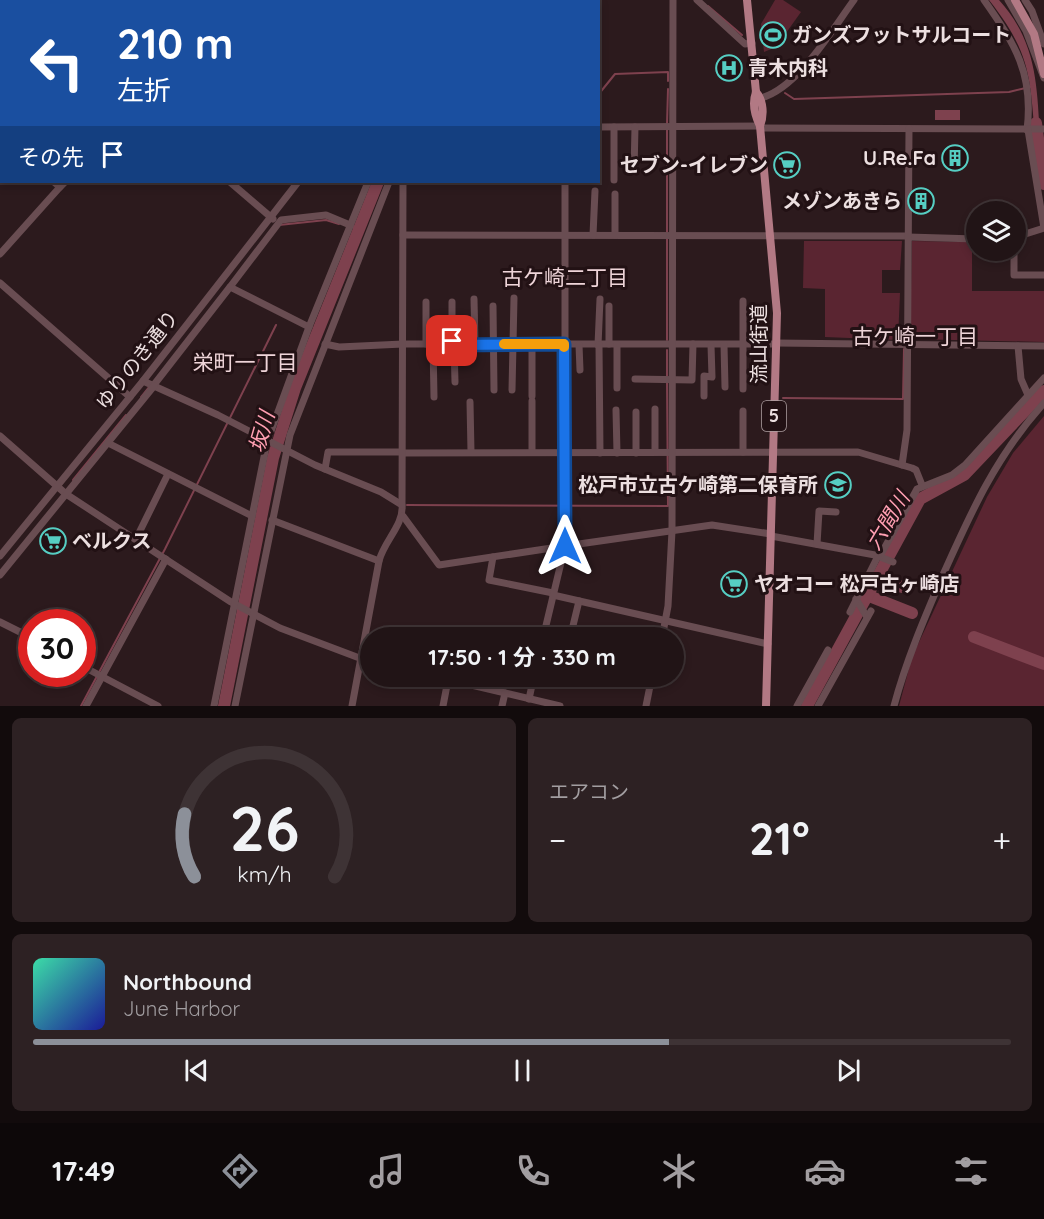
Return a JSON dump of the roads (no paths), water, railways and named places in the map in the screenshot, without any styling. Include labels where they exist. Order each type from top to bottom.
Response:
[{"type":"main road","name":"流山街道","points":[[747,0],[763,119],[760,127],[771,235],[776,344],[766,706]]},
{"type":"main road","points":[[1015,0],[1034,34],[1044,76]]},
{"type":"street","points":[[664,627],[672,531],[673,0]]},
{"type":"street","points":[[697,0],[745,44],[752,43]]},
{"type":"street","points":[[759,95],[778,91],[800,70],[854,0]]},
{"type":"street","points":[[984,0],[1021,58],[1027,86],[1027,130],[1044,229],[1026,234]]},
{"type":"street","points":[[1008,0],[1022,23],[1044,76]]},
{"type":"street","points":[[1021,58],[1044,42],[1025,0]]},
{"type":"street","points":[[600,127],[1044,129]]},
{"type":"street","points":[[614,127],[614,180]]},
{"type":"street","points":[[634,172],[635,127]]},
{"type":"street","points":[[902,465],[907,430],[909,129]]},
{"type":"street","points":[[231,183],[279,223]]},
{"type":"street","name":"ゆりのき通り","points":[[0,556],[143,381],[297,183]]},
{"type":"street","points":[[214,706],[268,442],[309,327],[368,183]]},
{"type":"street","points":[[235,706],[285,450],[298,410],[389,183]]},
{"type":"street","points":[[403,183],[403,516],[439,565],[712,525],[879,556],[892,562]]},
{"type":"street","points":[[546,627],[565,546],[565,183]]},
{"type":"street","points":[[0,254],[63,184]]},
{"type":"street","points":[[593,235],[595,191]]},
{"type":"street","points":[[615,195],[615,235]]},
{"type":"street","points":[[0,575],[154,386],[281,220],[326,215],[350,225]]},
{"type":"street","points":[[403,235],[771,235],[966,239]]},
{"type":"street","points":[[1014,261],[1014,275],[1044,275]]},
{"type":"street","points":[[0,283],[130,397]]},
{"type":"street","points":[[230,287],[309,327]]},
{"type":"street","points":[[512,390],[514,298]]},
{"type":"street","points":[[474,299],[475,344]]},
{"type":"street","points":[[600,299],[598,345],[600,453]]},
{"type":"street","points":[[743,301],[743,389]]},
{"type":"street","points":[[426,302],[434,397]]},
{"type":"street","points":[[453,302],[455,382]]},
{"type":"street","points":[[493,306],[494,390]]},
{"type":"street","points":[[609,306],[617,388]]},
{"type":"street","points":[[325,344],[339,346],[403,344],[1044,346]]},
{"type":"street","points":[[532,344],[532,452]]},
{"type":"street","points":[[635,380],[692,380],[693,344]]},
{"type":"street","points":[[579,345],[580,370]]},
{"type":"street","points":[[704,396],[704,376],[712,377],[711,345]]},
{"type":"street","points":[[724,345],[725,387]]},
{"type":"street","points":[[1018,346],[1021,379],[1028,395]]},
{"type":"street","points":[[850,612],[913,495],[922,485],[957,472],[1044,378]]},
{"type":"street","points":[[143,381],[325,469],[381,492],[402,505]]},
{"type":"street","points":[[470,402],[471,452]]},
{"type":"street","points":[[894,706],[914,642],[978,495],[1012,443],[1044,403]]},
{"type":"street","points":[[655,409],[655,452]]},
{"type":"street","points":[[616,410],[617,453]]},
{"type":"street","points":[[636,411],[636,453]]},
{"type":"street","points":[[743,411],[743,452]]},
{"type":"street","points":[[0,436],[66,494],[236,604],[280,628],[360,659]]},
{"type":"street","points":[[108,443],[252,516]]},
{"type":"street","points":[[325,469],[328,452],[858,452],[916,471],[922,485]]},
{"type":"street","points":[[136,539],[168,474]]},
{"type":"street","points":[[817,544],[819,511],[836,512]]},
{"type":"street","points":[[368,627],[383,547],[403,516]]},
{"type":"street","points":[[272,520],[379,561]]},
{"type":"street","points":[[86,706],[163,557]]},
{"type":"street","points":[[493,557],[489,580],[768,644]]},
{"type":"street","points":[[818,706],[869,614],[856,599]]},
{"type":"street","points":[[573,627],[579,601]]},
{"type":"street","points":[[0,622],[18,632]]},
{"type":"street","points":[[797,706],[828,650]]},
{"type":"street","points":[[352,706],[360,669]]},
{"type":"street","points":[[96,673],[158,706]]},
{"type":"street","points":[[443,706],[447,687]]},
{"type":"street","points":[[479,687],[560,706]]},
{"type":"street","points":[[529,699],[532,687]]},
{"type":"street","points":[[646,706],[650,687]]},
{"type":"street","points":[[502,706],[505,693]]},
{"type":"waterway","points":[[708,6],[742,35]]},
{"type":"waterway","points":[[600,93],[615,74],[668,72],[668,81]]},
{"type":"waterway","points":[[785,93],[794,99],[1009,92],[1034,86]]},
{"type":"waterway","points":[[667,124],[668,89]]},
{"type":"waterway","name":"六間川","points":[[1036,123],[1044,184]]},
{"type":"waterway","points":[[667,130],[667,232]]},
{"type":"waterway","name":"坂川","points":[[224,706],[273,458],[295,388],[378,183]]},
{"type":"waterway","points":[[279,225],[326,220],[339,224]]},
{"type":"waterway","points":[[350,226],[359,229]]},
{"type":"waterway","points":[[667,239],[667,340]]},
{"type":"waterway","points":[[81,706],[165,549],[276,325]]},
{"type":"waterway","points":[[783,398],[903,399],[904,349]]},
{"type":"waterway","points":[[667,350],[667,376]]},
{"type":"waterway","points":[[407,505],[668,506],[667,382]]},
{"type":"waterway","points":[[141,397],[149,387]]},
{"type":"waterway","name":"六間川","points":[[807,706],[920,499],[964,475],[1044,391]]},
{"type":"waterway","points":[[73,480],[126,415]]},
{"type":"waterway","points":[[879,578],[902,587]]},
{"type":"waterway","points":[[869,596],[912,613]]},
{"type":"waterway","points":[[974,637],[1044,664]]},
{"type":"place","name":"ガンズフットサルコート","points":[[773,35]]},
{"type":"place","name":"青木内科","points":[[729,68]]},
{"type":"place","name":"U.Re.Fa","points":[[955,158]]},
{"type":"place","name":"セブン-イレブン","points":[[787,165]]},
{"type":"place","name":"メゾンあきら","points":[[921,201]]},
{"type":"place","name":"松戸市立古ケ崎第二保育所","points":[[838,485]]},
{"type":"place","name":"ベルクス","points":[[53,541]]},
{"type":"place","name":"ヤオコー 松戸古ヶ崎店","points":[[734,584]]},
{"type":"district","name":"古ケ崎二丁目","points":[[565,278]]},
{"type":"district","name":"古ケ崎一丁目","points":[[915,337]]},
{"type":"district","name":"栄町一丁目","points":[[245,363]]}]
